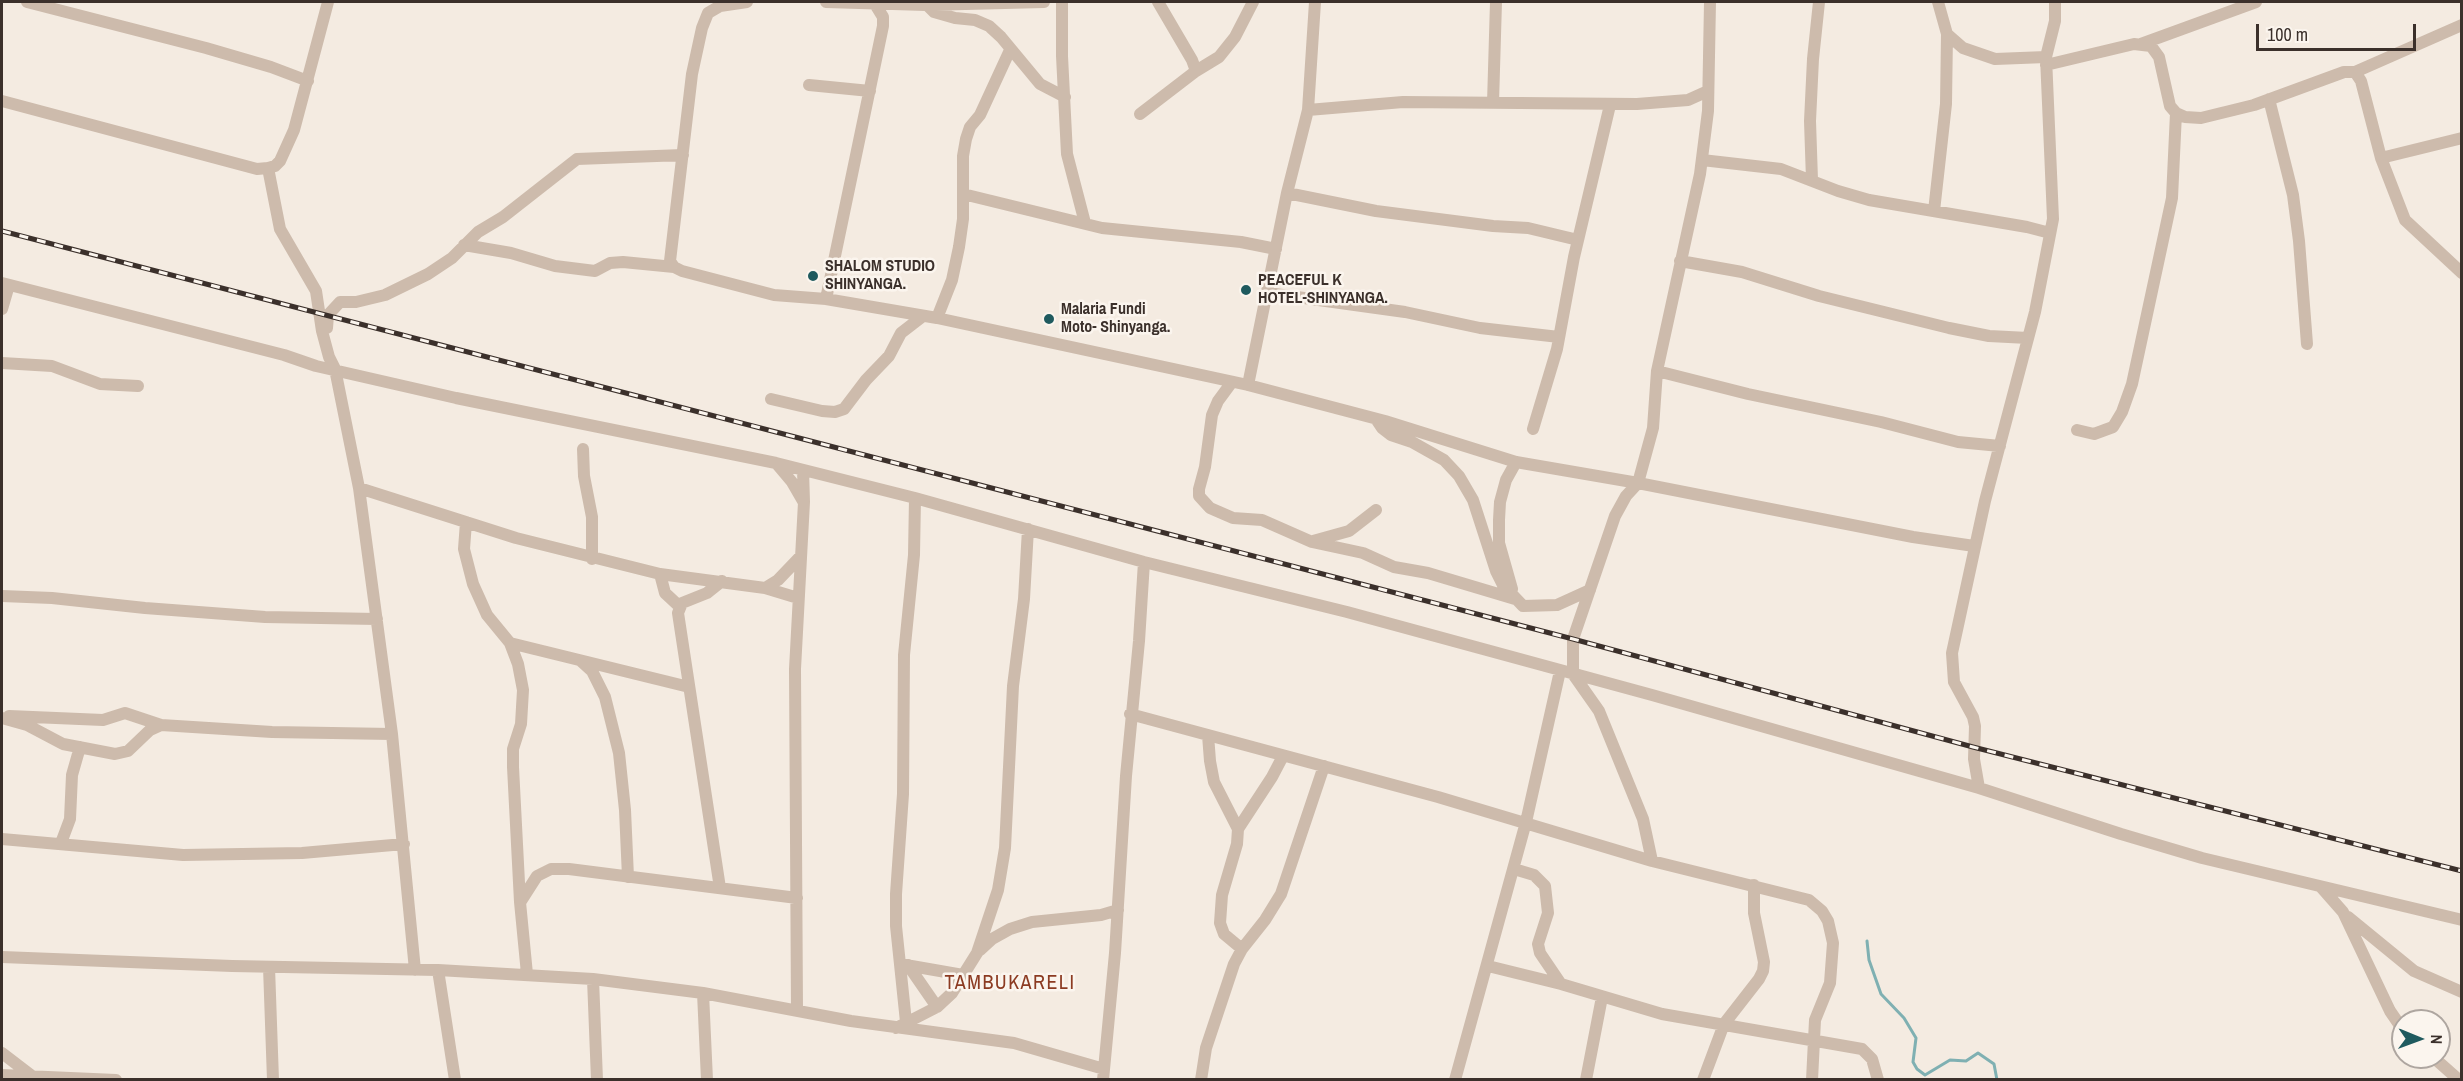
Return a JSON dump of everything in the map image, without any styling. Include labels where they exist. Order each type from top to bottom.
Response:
[{"type":"street","points":[[27,2],[206,48],[271,67],[308,81]]},
{"type":"street","points":[[2,101],[258,169],[275,166],[280,161],[294,130],[328,2]]},
{"type":"street","points":[[674,267],[670,261],[692,74],[702,28],[708,13],[720,6],[747,2]]},
{"type":"street","points":[[826,2],[926,5],[1044,2]]},
{"type":"street","points":[[1062,2],[1067,154],[1085,223]]},
{"type":"street","points":[[1158,2],[1192,60],[1196,71]]},
{"type":"street","points":[[1140,114],[1196,71],[1219,57],[1253,2]]},
{"type":"street","points":[[1248,385],[1287,193],[1308,110],[1315,2]]},
{"type":"street","points":[[1493,103],[1496,2]]},
{"type":"street","points":[[1652,861],[1643,819],[1599,711],[1573,674],[1573,639],[1615,516],[1626,496],[1638,483],[1653,428],[1657,371],[1702,160],[1708,91],[1710,2]]},
{"type":"street","points":[[1812,180],[1810,121],[1819,2]]},
{"type":"street","points":[[1934,212],[1946,104],[1947,34],[1938,2]]},
{"type":"street","points":[[1979,788],[1974,759],[1973,717],[1958,691],[1952,668],[1958,621],[1974,546],[2036,312],[2053,219],[2046,61],[2055,21],[2055,2]]},
{"type":"street","points":[[1947,34],[1963,48],[1979,55],[2046,61],[2141,44],[2256,2]]},
{"type":"street","points":[[826,299],[883,26],[883,16],[875,4]]},
{"type":"street","points":[[926,5],[934,12],[955,18],[975,20],[989,26],[1040,84],[1065,98]]},
{"type":"street","points":[[2141,44],[2151,46],[2159,57],[2170,106],[2176,113],[2185,117],[2201,118],[2269,99],[2344,72],[2355,72],[2462,25]]},
{"type":"street","points":[[937,318],[952,280],[963,219],[963,156],[966,139],[970,127],[980,115],[1010,50]]},
{"type":"street","points":[[2355,72],[2361,81],[2381,158],[2405,220],[2462,273]]},
{"type":"street","points":[[809,85],[870,91]]},
{"type":"street","points":[[1308,110],[1403,102],[1610,105],[1688,100],[1708,91]]},
{"type":"street","points":[[2269,99],[2293,195],[2307,344]]},
{"type":"street","points":[[1533,429],[1555,360],[1578,240],[1610,105]]},
{"type":"street","points":[[2077,430],[2094,434],[2113,427],[2122,412],[2132,384],[2172,198],[2176,113]]},
{"type":"street","points":[[2381,158],[2462,138]]},
{"type":"street","points":[[326,344],[328,315],[340,302],[375,297],[400,288],[452,258],[478,232],[503,217],[577,159],[605,156],[655,158],[683,155]]},
{"type":"street","points":[[1702,160],[1781,169],[1838,191],[1869,200],[2050,233]]},
{"type":"street","points":[[268,168],[280,228],[316,291],[329,357],[335,369],[359,488],[392,734],[415,970]]},
{"type":"street","points":[[1287,193],[1376,211],[1492,226],[1528,228],[1578,240]]},
{"type":"street","points":[[963,194],[1125,231],[1241,242],[1276,249]]},
{"type":"street","points":[[464,245],[533,258],[555,266],[595,271],[610,263],[623,262],[674,267],[741,288],[774,295],[826,299],[937,318],[1248,385],[1377,419],[1516,462],[1638,483],[1866,529],[1974,546]]},
{"type":"street","points":[[1680,261],[1742,272],[1819,296],[1949,328],[1989,336],[2028,338]]},
{"type":"street","points":[[2,309],[5,284],[284,355],[316,366],[456,398],[776,463],[915,498],[1144,562],[1347,612],[1573,674],[1979,788],[2202,858],[2462,920]]},
{"type":"street","points":[[1268,293],[1405,312],[1480,328],[1559,337]]},
{"type":"street","points":[[771,399],[822,411],[835,412],[844,409],[866,380],[889,356],[901,333],[923,316]]},
{"type":"street","points":[[2,363],[52,366],[100,384],[138,386]]},
{"type":"street","points":[[1657,371],[1958,442],[2000,446]]},
{"type":"street","points":[[1232,382],[1218,401],[1212,415],[1199,496],[1204,503],[1233,518],[1262,520],[1312,542],[1363,553],[1394,567],[1428,573],[1515,599]]},
{"type":"street","points":[[1377,419],[1382,428],[1391,435],[1412,442],[1444,460],[1459,476],[1473,500],[1496,571],[1503,585],[1523,606],[1557,605],[1590,590]]},
{"type":"street","points":[[583,449],[584,476],[592,517],[592,559]]},
{"type":"street","points":[[1515,599],[1499,543],[1499,520],[1500,502],[1506,480],[1516,462]]},
{"type":"street","points":[[776,463],[792,482],[804,502]]},
{"type":"street","points":[[797,1010],[794,745],[798,598],[804,502],[803,470]]},
{"type":"street","points":[[359,488],[592,559],[660,574],[765,588],[798,598]]},
{"type":"street","points":[[901,1025],[904,964],[896,926],[897,864],[903,794],[904,655],[914,555],[915,498]]},
{"type":"street","points":[[1312,542],[1349,531],[1376,510]]},
{"type":"street","points":[[465,522],[466,560],[477,597],[487,615],[510,643],[519,664],[523,690],[521,724],[513,749],[520,902],[527,974]]},
{"type":"street","points":[[901,1025],[937,1007],[952,993],[977,953],[998,890],[1005,848],[1012,686],[1024,599],[1028,529]]},
{"type":"street","points":[[765,588],[778,580],[800,557]]},
{"type":"street","points":[[2,957],[269,967],[438,970],[593,979],[703,993],[797,1010],[1014,1043],[1104,1074],[1119,910],[1130,714],[1139,641],[1144,562]]},
{"type":"street","points":[[660,574],[665,593],[679,606]]},
{"type":"street","points":[[720,888],[678,620],[679,606],[687,600],[707,593],[722,581]]},
{"type":"street","points":[[2,596],[52,598],[255,617],[377,619]]},
{"type":"street","points":[[510,643],[689,687]]},
{"type":"street","points":[[581,661],[592,671],[603,690],[619,753],[625,810],[628,877]]},
{"type":"street","points":[[1455,1080],[1514,869],[1560,671]]},
{"type":"street","points":[[2,717],[103,720],[125,713],[161,725],[272,732],[392,734]]},
{"type":"street","points":[[1130,714],[1526,822],[1652,861],[1809,900],[1816,904],[1828,921],[1833,943],[1830,983],[1815,1020],[1812,1080]]},
{"type":"street","points":[[2,717],[27,725],[63,744],[115,754],[124,753],[150,730],[161,725]]},
{"type":"street","points":[[1208,735],[1214,782],[1238,829]]},
{"type":"street","points":[[61,843],[70,819],[72,775],[80,747]]},
{"type":"street","points":[[1242,949],[1224,934],[1220,923],[1222,895],[1237,844],[1238,829],[1283,756]]},
{"type":"street","points":[[1201,1080],[1206,1048],[1227,983],[1242,949],[1265,920],[1281,894],[1324,766]]},
{"type":"street","points":[[2,839],[202,855],[302,853],[404,844]]},
{"type":"street","points":[[520,902],[537,876],[550,869],[569,869],[797,898]]},
{"type":"street","points":[[1514,869],[1534,876],[1545,886],[1548,913],[1538,944],[1545,962],[1561,984]]},
{"type":"street","points":[[1703,1080],[1724,1024],[1763,971],[1764,962],[1754,913],[1754,885]]},
{"type":"street","points":[[2321,887],[2343,912],[2414,971],[2462,992]]},
{"type":"street","points":[[977,953],[992,939],[1010,929],[1032,922],[1101,915],[1119,910]]},
{"type":"street","points":[[2343,912],[2391,1012]]},
{"type":"street","points":[[904,964],[963,975]]},
{"type":"street","points":[[904,964],[937,1007]]},
{"type":"street","points":[[1488,966],[1561,984],[1662,1014],[1862,1048],[1872,1059],[1878,1080]]},
{"type":"street","points":[[269,967],[273,1080]]},
{"type":"street","points":[[438,970],[455,1080]]},
{"type":"street","points":[[593,979],[597,1080]]},
{"type":"street","points":[[703,993],[707,1080]]},
{"type":"street","points":[[1586,1079],[1602,997]]},
{"type":"street","points":[[2,1053],[33,1078]]},
{"type":"street","points":[[2447,1069],[2459,1080]]},
{"type":"street","points":[[2,1074],[33,1078],[116,1080]]},
{"type":"waterway","points":[[1867,941],[1869,960],[1881,994],[1904,1018],[1916,1038],[1913,1062],[1917,1069],[1925,1075],[1950,1060],[1966,1061],[1978,1053],[1994,1064],[1997,1080]]},
{"type":"railway","points":[[2,231],[1573,639],[1973,747],[2462,871]]},
{"type":"place","name":"SHALOM STUDIO SHINYANGA.","points":[[813,276]]},
{"type":"place","name":"PEACEFUL K HOTEL-SHINYANGA.","points":[[1246,290]]},
{"type":"place","name":"Malaria Fundi Moto- Shinyanga.","points":[[1049,319]]},
{"type":"district","name":"TAMBUKARELI","points":[[1010,984]]}]
